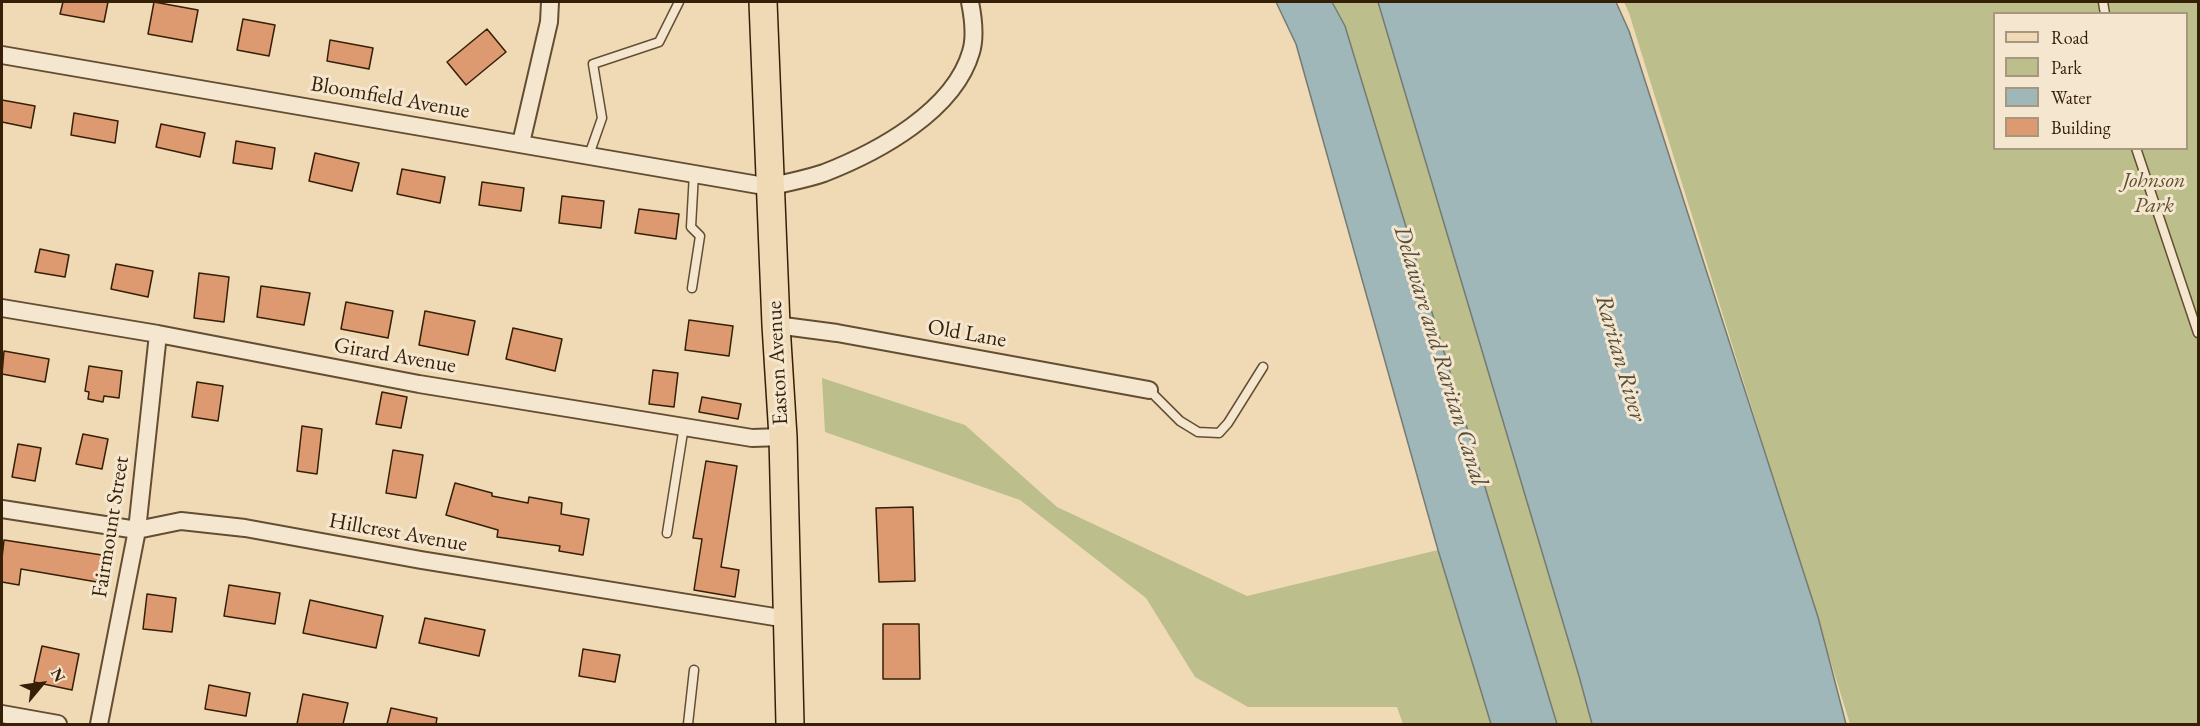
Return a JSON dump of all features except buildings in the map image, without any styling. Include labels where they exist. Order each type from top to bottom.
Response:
[{"type":"main road","name":"Easton Avenue","points":[[764,2],[776,325],[783,437],[790,724]]},
{"type":"street","points":[[521,143],[549,22],[550,2]]},
{"type":"street","points":[[771,187],[823,173],[888,142],[925,117],[955,87],[972,51],[970,2]]},
{"type":"street","name":"Bloomfield Avenue","points":[[2,55],[771,187]]},
{"type":"street","name":"Girard Avenue","points":[[2,308],[158,334],[418,384],[752,438],[783,437]]},
{"type":"street","name":"Old Lane","points":[[776,325],[837,333],[1149,390]]},
{"type":"street","name":"Fairmount Street","points":[[99,724],[137,530],[158,334]]},
{"type":"street","name":"Hillcrest Avenue","points":[[2,509],[137,530],[182,521],[245,528],[421,560],[787,619]]},
{"type":"street","points":[[2,714],[58,724]]},
{"type":"lane","points":[[589,155],[602,118],[593,64],[659,42],[679,2]]},
{"type":"lane","points":[[2137,150],[2199,333]]},
{"type":"lane","points":[[692,288],[700,236],[691,227],[694,173]]},
{"type":"lane","points":[[1149,390],[1180,421],[1198,432],[1218,433],[1228,423],[1263,367]]},
{"type":"lane","points":[[667,533],[684,426]]},
{"type":"lane","points":[[688,724],[694,670]]},
{"type":"green space","points":[[1332,2],[1378,2],[1381,8],[1592,724],[1557,724],[1345,26]]},
{"type":"green space","name":"Johnson Park","points":[[1624,2],[2198,2],[2198,724],[1850,724]]},
{"type":"green space","points":[[822,378],[965,425],[1057,507],[1247,596],[1438,550],[1491,724],[1403,724],[1397,707],[1248,707],[1195,677],[1146,598],[1020,500],[825,432]]},
{"type":"water","name":"Delaware and Raritan Canal","points":[[1276,2],[1332,2],[1345,26],[1557,724],[1491,724],[1438,550],[1296,44]]},
{"type":"water","name":"Raritan River","points":[[1378,2],[1616,2],[1629,31],[1818,617],[1846,724],[1592,724]]}]
